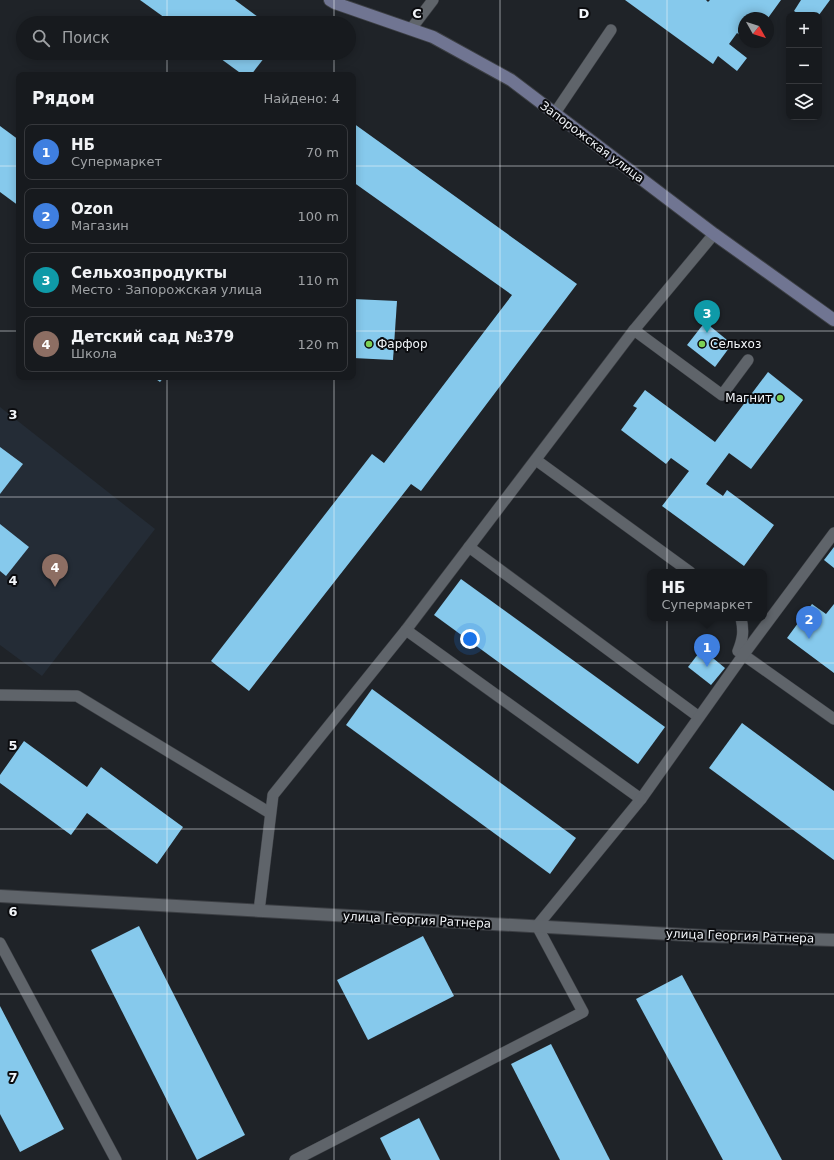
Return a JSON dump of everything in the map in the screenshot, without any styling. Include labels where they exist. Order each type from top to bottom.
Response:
[{"type":"street","name":"Запорожская улица","points":[[330,0],[433,37],[512,80],[714,234],[834,320]]},
{"type":"street","name":"улица Георгия Ратнера","points":[[0,896],[706,936],[834,940]]},
{"type":"lane","points":[[411,29],[430,1]]},
{"type":"lane","points":[[555,113],[611,30]]},
{"type":"lane","points":[[259,911],[273,795],[406,630],[634,330],[714,234]]},
{"type":"lane","points":[[634,330],[722,395],[748,360]]},
{"type":"lane","points":[[536,460],[686,569]]},
{"type":"lane","points":[[296,1160],[583,1012],[537,926],[641,798],[744,654],[834,533]]},
{"type":"lane","points":[[468,547],[699,717]]},
{"type":"lane","points":[[742,621],[744,630],[743,641],[738,651],[834,719]]},
{"type":"lane","points":[[406,630],[641,798]]},
{"type":"lane","points":[[0,695],[78,696],[270,814]]},
{"type":"lane","points":[[0,943],[116,1160]]},
{"type":"shaded area","points":[[0,407],[155,529],[42,676],[0,645]]},
{"type":"building","points":[[140,0],[235,0],[257,16],[162,16]]},
{"type":"building","points":[[625,0],[706,0],[708,2],[710,0],[781,0],[772,12],[738,12],[738,34],[737,33],[729,44],[747,58],[737,71],[718,56],[713,64]]},
{"type":"building","points":[[801,0],[830,0],[821,12],[794,11]]},
{"type":"building","points":[[223,60],[263,60],[253,72],[239,72]]},
{"type":"building","points":[[356,125],[577,284],[421,491],[411,484],[249,691],[211,661],[372,454],[384,463],[512,295],[356,184]]},
{"type":"building","points":[[0,126],[16,138],[16,204],[0,192]]},
{"type":"building","points":[[356,299],[397,301],[393,360],[356,358]]},
{"type":"building","points":[[705,322],[732,344],[715,367],[687,345]]},
{"type":"building","points":[[768,372],[803,400],[751,469],[729,453],[706,484],[723,496],[727,490],[774,525],[744,566],[662,506],[689,471],[671,458],[666,464],[621,430],[637,408],[633,406],[645,390],[715,442]]},
{"type":"building","points":[[0,447],[23,464],[0,494]]},
{"type":"building","points":[[0,524],[29,547],[6,576],[0,571]]},
{"type":"building","points":[[834,547],[834,568],[824,560]]},
{"type":"building","points":[[461,579],[665,727],[638,764],[434,615]]},
{"type":"building","points":[[812,604],[826,614],[834,604],[834,673],[787,638]]},
{"type":"building","points":[[702,649],[725,668],[711,685],[688,667]]},
{"type":"building","points":[[372,689],[576,838],[550,874],[346,725]]},
{"type":"building","points":[[742,723],[834,791],[834,860],[709,768]]},
{"type":"building","points":[[24,741],[87,787],[101,767],[183,827],[157,864],[87,813],[71,835],[0,783],[0,775]]},
{"type":"building","points":[[139,926],[245,1135],[197,1160],[91,950]]},
{"type":"building","points":[[423,936],[454,996],[368,1040],[337,980]]},
{"type":"building","points":[[682,975],[782,1160],[723,1160],[636,999]]},
{"type":"building","points":[[0,1006],[64,1129],[20,1152],[0,1114]]},
{"type":"building","points":[[551,1044],[610,1160],[560,1160],[511,1064]]},
{"type":"building","points":[[419,1118],[440,1160],[391,1160],[380,1138]]},
{"type":"place","name":"Сельхозпродукты","points":[[707,333]]},
{"type":"place","name":"Фарфор","points":[[369,344]]},
{"type":"place","name":"Сельхоз","points":[[702,344]]},
{"type":"place","name":"Магнит","points":[[780,398]]},
{"type":"place","name":"Детский сад №379","points":[[55,587]]},
{"type":"place","name":"Ozon","points":[[809,639]]},
{"type":"place","name":"НБ","points":[[707,667]]}]
